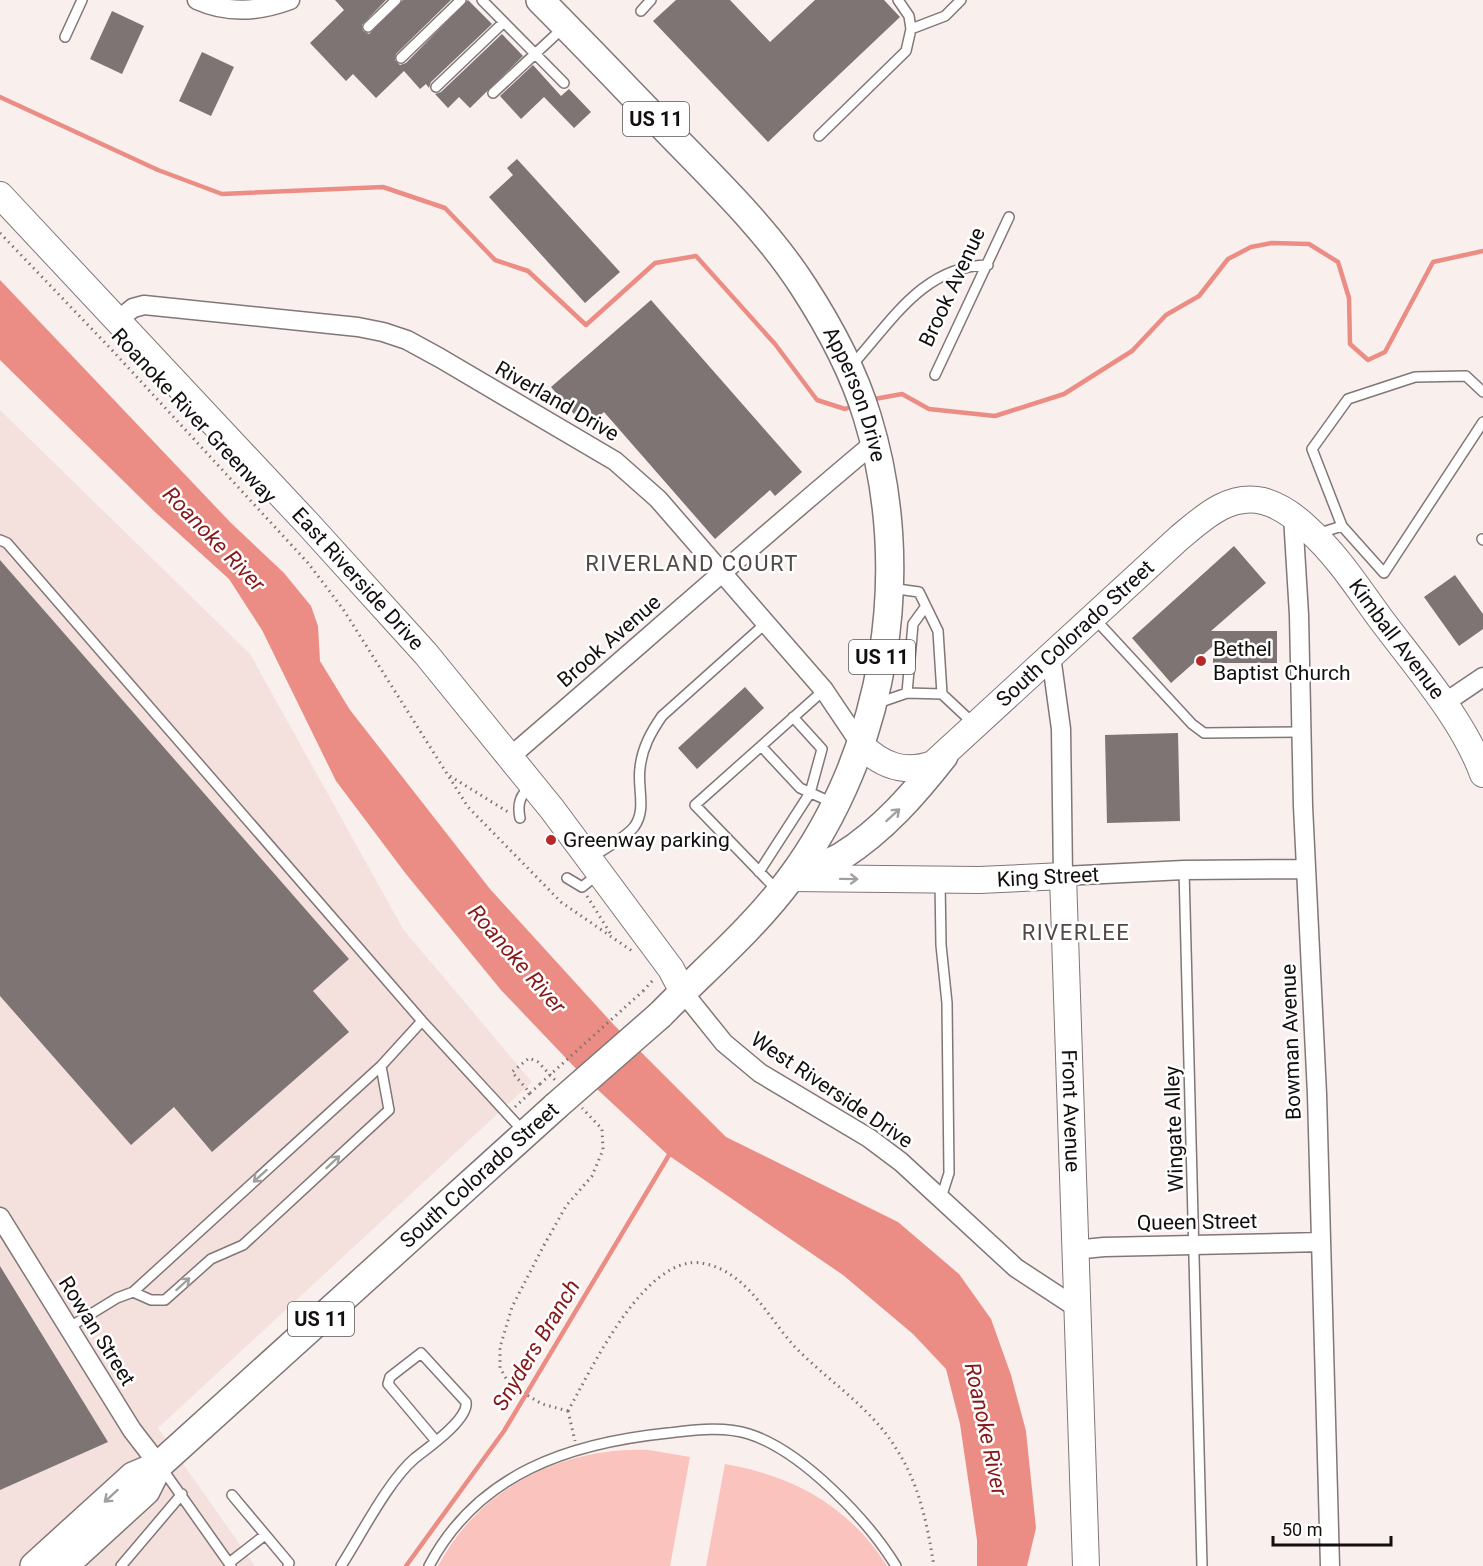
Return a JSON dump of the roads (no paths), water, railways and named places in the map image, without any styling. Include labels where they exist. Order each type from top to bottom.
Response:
[{"type":"main road","name":"Apperson Drive","points":[[540,0],[707,172],[770,241],[802,284],[829,329],[868,417],[885,507],[888,588],[884,646],[873,704],[861,745],[836,804],[785,885]]},
{"type":"main road","points":[[785,885],[841,856],[876,830],[910,799],[944,756]]},
{"type":"main road","name":"South Colorado Street","points":[[64,1566],[146,1491],[159,1465],[517,1125],[565,1099],[660,1014],[734,944],[785,885]]},
{"type":"main road","name":"South Colorado Street","points":[[34,1566],[133,1476],[159,1465]]},
{"type":"street","points":[[197,0],[215,8],[237,11],[258,10],[290,0]]},
{"type":"street","name":"East Riverside Drive","points":[[0,195],[418,645],[533,784],[590,873],[671,969],[683,992]]},
{"type":"street","name":"Riverland Drive","points":[[118,320],[133,308],[144,305],[358,327],[407,340],[615,461],[658,499],[824,690],[861,745]]},
{"type":"street","name":"Brook Avenue","points":[[511,756],[667,622],[722,571],[874,443]]},
{"type":"street","name":"South Colorado Street","points":[[861,745],[884,763],[897,768],[922,768],[944,756],[1179,538],[1225,504],[1240,500],[1263,501],[1293,516]]},
{"type":"street","name":"Kimball Avenue","points":[[1293,516],[1340,564],[1467,739],[1483,774]]},
{"type":"street","name":"Bowman Avenue","points":[[1293,516],[1299,615],[1301,732],[1321,1242],[1330,1566]]},
{"type":"street","name":"Front Avenue","points":[[1051,656],[1061,729],[1074,1250],[1086,1566]]},
{"type":"street","points":[[1443,704],[1483,677]]},
{"type":"street","name":"King Street","points":[[785,885],[1184,870],[1306,869]]},
{"type":"street","name":"West Riverside Drive","points":[[683,992],[724,1043],[760,1073],[869,1138],[940,1198],[1016,1269],[1077,1308]]},
{"type":"street","name":"Rowan Street","points":[[0,1217],[132,1430],[159,1465]]},
{"type":"street","name":"Queen Street","points":[[1074,1250],[1194,1244],[1321,1242]]},
{"type":"lane","points":[[65,37],[82,0]]},
{"type":"lane","points":[[368,27],[396,0]]},
{"type":"lane","points":[[400,58],[461,0]]},
{"type":"lane","points":[[482,0],[564,83]]},
{"type":"lane","points":[[640,11],[651,0]]},
{"type":"lane","points":[[819,136],[901,57],[910,39],[911,29],[909,16],[898,0]]},
{"type":"lane","points":[[911,29],[945,16],[961,0]]},
{"type":"lane","points":[[436,87],[504,22]]},
{"type":"lane","points":[[494,93],[566,26]]},
{"type":"lane","name":"Brook Avenue","points":[[935,375],[1009,217]]},
{"type":"lane","points":[[853,379],[910,298],[925,285],[961,268],[988,265]]},
{"type":"lane","points":[[1483,392],[1466,376],[1415,377],[1348,399],[1312,449],[1342,526],[1384,573],[1483,422]]},
{"type":"lane","points":[[1314,535],[1342,526]]},
{"type":"lane","points":[[0,540],[7,543],[422,1021],[517,1125]]},
{"type":"lane","points":[[888,588],[919,592],[938,631],[942,694]]},
{"type":"lane","points":[[907,693],[913,624],[926,606]]},
{"type":"lane","points":[[1093,617],[1192,724],[1204,733],[1301,732]]},
{"type":"lane","points":[[567,878],[590,873],[633,828],[639,818],[642,806],[640,769],[644,750],[651,732],[662,716],[766,623]]},
{"type":"lane","points":[[785,885],[759,872],[695,805],[824,690]]},
{"type":"lane","points":[[873,704],[907,693],[942,694],[976,726]]},
{"type":"lane","points":[[759,872],[810,793],[822,749],[793,717]]},
{"type":"lane","points":[[761,746],[800,788],[836,804]]},
{"type":"lane","points":[[520,814],[521,794],[533,784]]},
{"type":"lane","name":"Wingate Alley","points":[[1184,870],[1202,1566]]},
{"type":"lane","points":[[940,880],[941,945],[947,1003],[949,1173],[940,1198]]},
{"type":"lane","points":[[68,1328],[117,1298],[133,1292],[381,1066],[422,1021]]},
{"type":"lane","points":[[133,1292],[151,1300],[165,1300],[211,1259],[243,1245],[389,1110],[381,1066]]},
{"type":"lane","points":[[341,1566],[395,1481],[413,1460],[436,1441],[464,1415],[466,1402],[421,1353],[390,1377],[388,1384],[436,1441]]},
{"type":"lane","points":[[429,1566],[455,1529],[492,1492],[536,1464],[577,1448],[652,1435],[707,1429],[750,1434],[779,1448],[810,1471],[870,1531],[896,1566]]},
{"type":"lane","points":[[159,1465],[182,1494],[230,1565],[265,1535]]},
{"type":"lane","points":[[121,1566],[182,1494]]},
{"type":"lane","points":[[231,1495],[289,1563],[288,1566]]},
{"type":"water","name":"Roanoke River","points":[[0,280],[231,523],[284,573],[311,606],[318,626],[320,661],[350,710],[490,889],[614,1025],[726,1137],[898,1222],[959,1274],[991,1319],[1011,1375],[1026,1431],[1036,1528],[1027,1566],[977,1566],[977,1540],[960,1424],[946,1369],[913,1334],[843,1275],[668,1155],[584,1077],[501,990],[406,874],[336,781],[262,630],[229,579],[155,512],[0,360]]},
{"type":"waterway","points":[[0,97],[158,170],[222,194],[383,187],[445,208],[495,260],[528,271],[586,325],[655,263],[696,256],[775,344],[817,400],[845,409],[853,406]]},
{"type":"waterway","points":[[869,400],[902,394],[929,409],[995,416],[1064,394],[1132,351],[1166,315],[1199,296],[1228,259],[1251,247],[1272,243],[1309,244],[1338,262],[1349,298],[1350,344],[1368,360],[1385,352],[1433,262],[1483,251]]},
{"type":"waterway","name":"Snyders Branch","points":[[406,1566],[504,1431],[672,1150]]},
{"type":"place","name":"Bethel Baptist Church","points":[[1201,661]]},
{"type":"place","name":"Greenway parking","points":[[551,840]]},
{"type":"district","name":"RIVERLAND COURT","points":[[692,563]]},
{"type":"district","name":"RIVERLEE","points":[[1076,932]]}]
